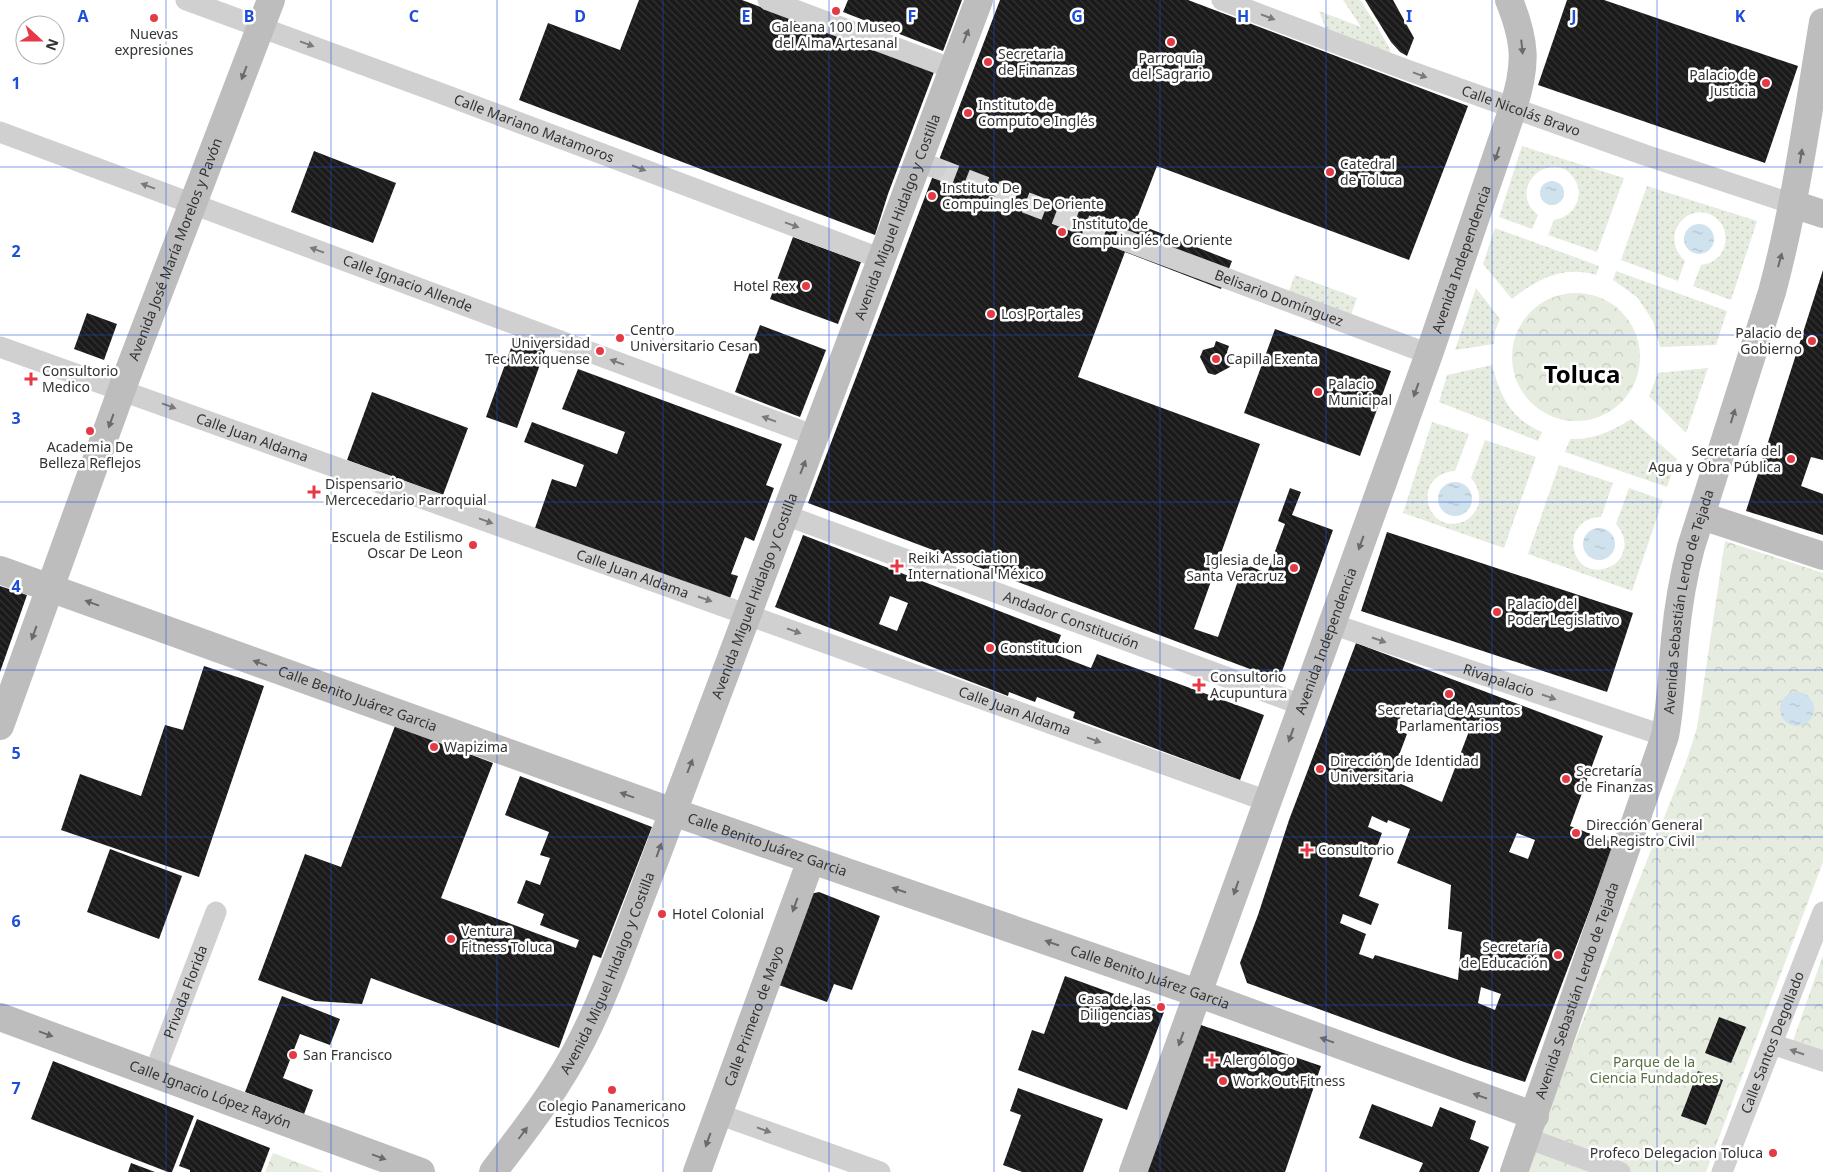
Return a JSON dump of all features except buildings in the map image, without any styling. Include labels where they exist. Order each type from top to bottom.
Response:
[{"type":"main road","name":"Avenida José María Morelos y Pavón","points":[[0,726],[123,390],[271,0]]},
{"type":"main road","name":"Avenida Miguel Hidalgo y Costilla","points":[[493,1172],[547,1100],[583,1039],[644,889],[882,259],[927,165],[953,69],[979,0]]},
{"type":"main road","name":"Avenida Independencia","points":[[1133,1172],[1429,354],[1513,108],[1523,72],[1523,48],[1517,22],[1509,0]]},
{"type":"main road","name":"Avenida Sebastián Lerdo de Tejada","points":[[1514,1172],[1666,736],[1670,711],[1675,640],[1684,576],[1691,547],[1772,292],[1793,204],[1823,22]]},
{"type":"main road","name":"Calle Nicolás Bravo","points":[[1793,204],[1823,214]]},
{"type":"main road","points":[[1702,516],[1823,556]]},
{"type":"main road","name":"Calle Benito Juárez Garcia","points":[[0,570],[673,812],[1197,993],[1531,1127]]},
{"type":"main road","name":"Calle Primero de Mayo","points":[[697,1172],[811,860]]},
{"type":"main road","name":"Calle Ignacio López Rayón","points":[[0,1017],[421,1172]]},
{"type":"street","name":"Calle Mariano Matamoros","points":[[186,0],[882,259]]},
{"type":"street","points":[[768,0],[953,69]]},
{"type":"street","name":"Calle Nicolás Bravo","points":[[1222,0],[1513,108],[1645,155],[1793,204]]},
{"type":"street","name":"Calle Ignacio Allende","points":[[0,132],[815,436]]},
{"type":"street","name":"Belisario Domínguez","points":[[1129,242],[1429,354]]},
{"type":"street","name":"Calle Juan Aldama","points":[[0,347],[1267,801]]},
{"type":"street","name":"Andador Constitución","points":[[785,514],[1302,706]]},
{"type":"street","name":"Rivapalacio","points":[[1332,624],[1666,736]]},
{"type":"street","name":"Privada Florida","points":[[154,1074],[216,912]]},
{"type":"street","name":"Calle Santos Degollado","points":[[1722,1172],[1821,921]]},
{"type":"street","points":[[1772,1044],[1823,1061]]},
{"type":"street","points":[[718,1114],[880,1172]]},
{"type":"street","points":[[1531,1127],[1620,1172]]},
{"type":"green space","points":[[1343,0],[1360,0],[1391,51],[1387,53],[1326,30],[1319,11],[1361,27]]},
{"type":"green space","points":[[1522,146],[1624,178],[1597,252],[1548,235],[1554,220],[1571,212],[1578,199],[1579,191],[1576,182],[1566,170],[1556,167],[1545,169],[1536,174],[1529,183],[1526,193],[1529,204],[1538,215],[1532,229],[1499,217]]},
{"type":"green space","points":[[1647,186],[1757,221],[1731,300],[1693,286],[1701,265],[1715,260],[1725,245],[1724,228],[1710,214],[1700,212],[1690,215],[1682,220],[1676,229],[1674,239],[1677,250],[1685,261],[1678,281],[1621,260]]},
{"type":"green space","points":[[1495,228],[1599,266],[1596,275],[1573,272],[1551,276],[1531,285],[1512,299],[1483,264]]},
{"type":"green space","points":[[1616,271],[1727,311],[1716,345],[1660,347],[1653,321],[1637,297],[1613,280]]},
{"type":"green space","points":[[1295,275],[1357,298],[1349,320],[1287,296]]},
{"type":"green space","points":[[1476,288],[1500,319],[1495,331],[1494,344],[1455,350]]},
{"type":"green space","points":[[1576,293],[1601,297],[1622,311],[1636,332],[1640,357],[1636,382],[1622,403],[1601,417],[1576,421],[1551,417],[1530,403],[1516,382],[1512,357],[1516,332],[1530,311],[1551,297]]},
{"type":"green space","points":[[1492,365],[1499,387],[1508,405],[1522,420],[1542,432],[1538,441],[1439,402],[1447,375]]},
{"type":"green space","points":[[1708,368],[1686,433],[1649,396],[1658,373]]},
{"type":"green space","points":[[1631,419],[1677,459],[1667,487],[1565,452],[1570,439],[1587,438],[1602,434]]},
{"type":"green space","points":[[1432,422],[1469,434],[1455,471],[1441,475],[1432,482],[1428,492],[1428,502],[1432,512],[1439,520],[1449,524],[1467,520],[1478,506],[1478,491],[1471,478],[1485,440],[1536,457],[1504,548],[1403,513]]},
{"type":"green space","points":[[1559,465],[1613,483],[1601,517],[1587,520],[1578,527],[1574,537],[1574,548],[1577,558],[1584,566],[1594,570],[1612,566],[1622,555],[1624,541],[1621,530],[1616,524],[1629,488],[1663,500],[1632,591],[1528,554]]},
{"type":"green space","name":"Parque de la Ciencia Fundadores","points":[[1725,541],[1823,573],[1823,862],[1706,1172],[1525,1172],[1543,1121],[1685,765],[1697,728]]},
{"type":"green space","points":[[1823,955],[1823,1052],[1793,1041]]},
{"type":"green space","points":[[273,1153],[323,1172],[265,1172]]},
{"type":"water","points":[[1552,181],[1561,184],[1564,193],[1561,202],[1552,205],[1543,202],[1540,193],[1543,184]]},
{"type":"water","points":[[1699,224],[1705,225],[1713,233],[1713,245],[1705,253],[1699,254],[1693,253],[1685,245],[1684,239],[1685,233],[1693,225]]},
{"type":"water","points":[[1455,482],[1462,483],[1467,487],[1471,492],[1471,506],[1467,511],[1462,515],[1455,516],[1448,515],[1443,511],[1439,506],[1438,499],[1439,492],[1443,487],[1448,483]]},
{"type":"water","points":[[1599,528],[1605,529],[1610,533],[1614,538],[1614,550],[1610,555],[1605,559],[1599,560],[1593,559],[1588,555],[1584,550],[1583,544],[1584,538],[1588,533],[1593,529]]},
{"type":"water","points":[[1797,692],[1804,693],[1809,697],[1813,702],[1813,716],[1809,721],[1804,725],[1797,726],[1790,725],[1785,721],[1781,716],[1780,709],[1781,702],[1785,697],[1790,693]]},
{"type":"tunnel","points":[[936,168],[1129,242]]},
{"type":"place","name":"Galeana 100 Museo del Alma Artesanal","points":[[836,11]]},
{"type":"place","name":"Nuevas expresiones","points":[[154,18]]},
{"type":"place","name":"Parroquia del Sagrario","points":[[1171,42]]},
{"type":"place","name":"Secretaria de Finanzas","points":[[988,62]]},
{"type":"place","name":"Palacio de Justicia","points":[[1766,83]]},
{"type":"place","name":"Instituto de Computo e Inglés","points":[[968,113]]},
{"type":"place","name":"Catedral de Toluca","points":[[1330,172]]},
{"type":"place","name":"Instituto De Compuingles De Oriente","points":[[932,196]]},
{"type":"place","name":"Instituto de Compuinglés de Oriente","points":[[1062,232]]},
{"type":"place","name":"Hotel Rex","points":[[806,286]]},
{"type":"place","name":"Los Portales","points":[[991,314]]},
{"type":"place","name":"Centro Universitario Cesan","points":[[620,338]]},
{"type":"place","name":"Palacio de Gobierno","points":[[1812,341]]},
{"type":"place","name":"Universidad Tec Mexiquense","points":[[600,351]]},
{"type":"place","name":"Capilla Exenta","points":[[1216,359]]},
{"type":"place","name":"Consultorio Medico","points":[[31,379]]},
{"type":"place","name":"Palacio Municipal","points":[[1318,392]]},
{"type":"place","name":"Academia De Belleza Reflejos","points":[[90,431]]},
{"type":"place","name":"Secretaría del Agua y Obra Pública","points":[[1791,459]]},
{"type":"place","name":"Dispensario Mercecedario Parroquial","points":[[314,492]]},
{"type":"place","name":"Escuela de Estilismo Oscar De Leon","points":[[473,545]]},
{"type":"place","name":"Reiki Association International México","points":[[897,566]]},
{"type":"place","name":"Iglesia de la Santa Veracruz","points":[[1294,568]]},
{"type":"place","name":"Palacio del Poder Legislativo","points":[[1497,612]]},
{"type":"place","name":"Constitucion","points":[[990,648]]},
{"type":"place","name":"Consultorio Acupuntura","points":[[1199,685]]},
{"type":"place","name":"Secretaria de Asuntos Parlamentarios","points":[[1449,694]]},
{"type":"place","name":"Wapizima","points":[[434,747]]},
{"type":"place","name":"Dirección de Identidad Universitaria","points":[[1320,769]]},
{"type":"place","name":"Secretaría de Finanzas","points":[[1566,779]]},
{"type":"place","name":"Dirección General del Registro Civil","points":[[1576,833]]},
{"type":"place","name":"Consultorio","points":[[1307,850]]},
{"type":"place","name":"Hotel Colonial","points":[[662,914]]},
{"type":"place","name":"Ventura Fitness Toluca","points":[[451,939]]},
{"type":"place","name":"Secretaría de Educación","points":[[1558,955]]},
{"type":"place","name":"Casa de las Diligencias","points":[[1161,1007]]},
{"type":"place","name":"San Francisco","points":[[293,1055]]},
{"type":"place","name":"Alergólogo","points":[[1212,1060]]},
{"type":"place","name":"Work Out Fitness","points":[[1223,1081]]},
{"type":"place","name":"Colegio Panamericano Estudios Tecnicos","points":[[612,1090]]},
{"type":"place","name":"Profeco Delegacion Toluca","points":[[1773,1153]]},
{"type":"district","name":"Toluca","points":[[1582,375]]}]
